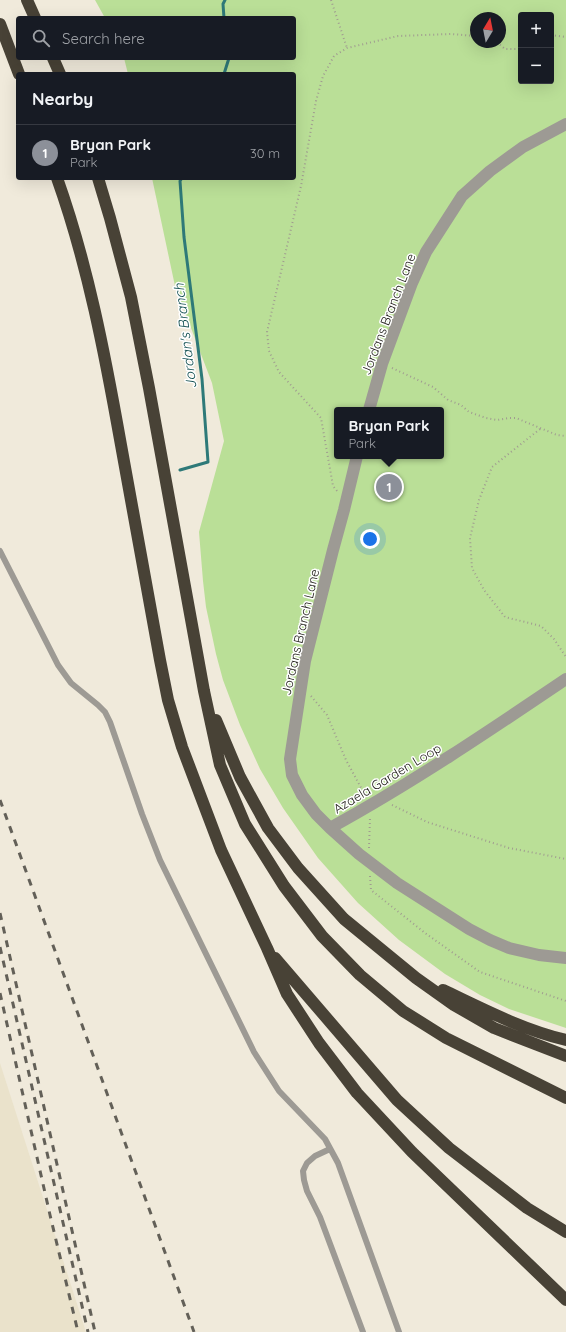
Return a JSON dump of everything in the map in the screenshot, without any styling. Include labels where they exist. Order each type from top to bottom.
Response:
[{"type":"highway","points":[[27,0],[34,16]]},
{"type":"highway","points":[[0,24],[18,72]]},
{"type":"highway","points":[[54,60],[59,72]]},
{"type":"highway","points":[[58,180],[74,229],[97,318],[168,700],[182,747],[221,850],[287,994],[319,1043],[357,1093],[412,1152],[564,1299]]},
{"type":"highway","points":[[99,180],[110,218],[132,305],[149,388],[204,691],[220,765],[245,824],[284,886],[322,936],[360,975],[403,1011],[446,1038],[566,1098]]},
{"type":"highway","points":[[204,691],[240,777],[268,828],[298,868],[344,919],[416,978],[454,1005],[494,1028],[566,1056]]},
{"type":"highway","points":[[267,948],[397,1100],[449,1148],[527,1208],[566,1232]]},
{"type":"highway","points":[[416,978],[490,1012],[550,1036],[566,1040]]},
{"type":"street","name":"Jordans Branch Lane","points":[[370,407],[382,364],[412,283],[426,252],[462,196],[490,170],[518,151],[566,124]]},
{"type":"street","name":"Jordans Branch Lane","points":[[330,828],[316,814],[302,795],[292,775],[290,759],[305,660],[356,459]]},
{"type":"street","name":"Azaela Garden Loop","points":[[566,679],[451,756],[330,828],[369,862],[397,883],[490,940],[509,948],[539,955],[566,958]]},
{"type":"lane","points":[[0,550],[58,665],[71,683],[98,705],[110,722],[144,820],[160,860],[254,1052],[279,1091],[324,1139],[338,1163],[399,1332]]},
{"type":"lane","points":[[330,1149],[315,1156],[307,1163],[304,1171],[304,1180],[306,1191],[320,1217],[363,1332]]},
{"type":"path","points":[[331,0],[347,48]]},
{"type":"path","points":[[346,502],[333,486],[321,418],[279,372],[269,351],[267,332],[301,186],[316,101],[323,76],[334,56],[347,48],[398,36],[451,34],[470,36]]},
{"type":"path","points":[[554,35],[566,37]]},
{"type":"path","points":[[504,48],[518,49]]},
{"type":"path","points":[[382,364],[433,386],[448,400],[461,405],[469,412],[497,420],[516,418],[540,429],[557,435],[566,436]]},
{"type":"path","points":[[540,429],[492,467],[479,500],[470,538],[472,568],[484,590],[505,617],[541,626],[554,639],[566,657]]},
{"type":"path","points":[[301,684],[327,715],[346,760],[375,802],[427,822],[509,848],[566,859]]},
{"type":"path","points":[[375,802],[369,862],[371,890],[425,933],[480,972],[566,1001]]},
{"type":"shaded area","points":[[0,1063],[86,1332],[0,1332]]},
{"type":"green space","points":[[95,0],[566,0],[566,1028],[509,1009],[480,995],[445,974],[399,940],[358,903],[318,858],[283,808],[260,769],[240,725],[223,680],[206,607],[199,532],[224,441],[212,383],[175,286],[152,180],[296,180],[296,72],[128,72],[124,60],[296,60],[296,16],[104,16]]},
{"type":"waterway","name":"Jordan's Branch","points":[[224,16],[223,4],[225,0]]},
{"type":"waterway","name":"Jordan's Branch","points":[[225,72],[228,60]]},
{"type":"waterway","name":"Jordan's Branch","points":[[180,470],[208,462],[202,379],[184,237],[181,180]]},
{"type":"railway","points":[[0,800],[194,1332]]},
{"type":"railway","points":[[0,913],[95,1332]]},
{"type":"railway","points":[[0,947],[88,1332]]},
{"type":"railway","points":[[0,993],[78,1332]]},
{"type":"place","name":"Bryan Park","points":[[389,487]]}]
